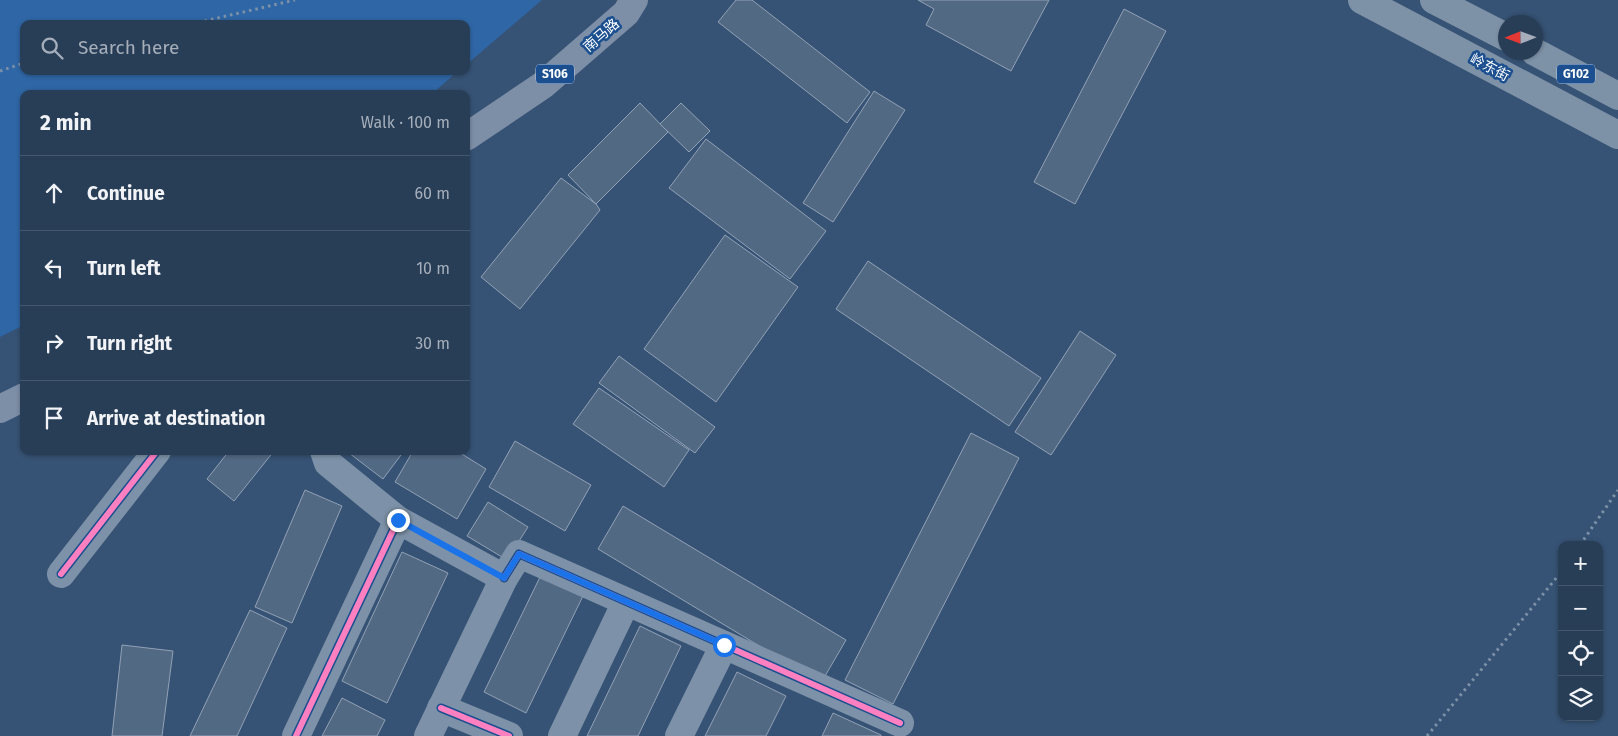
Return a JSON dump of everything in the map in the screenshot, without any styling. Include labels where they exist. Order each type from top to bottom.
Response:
[{"type":"highway","name":"岭东街","points":[[1362,0],[1618,135]]},
{"type":"highway","points":[[1434,0],[1498,33]]},
{"type":"highway","name":"G102","points":[[1543,56],[1618,96]]},
{"type":"main road","name":"南马路","points":[[470,134],[543,85],[626,13],[634,0]]},
{"type":"main road","points":[[0,409],[20,399]]},
{"type":"street","points":[[61,574],[154,455]]},
{"type":"street","points":[[325,455],[328,463],[398,520],[504,578]]},
{"type":"street","points":[[296,736],[398,520]]},
{"type":"street","points":[[428,736],[504,578],[519,554],[900,724]]},
{"type":"street","points":[[562,736],[626,602]]},
{"type":"street","points":[[679,736],[724,645]]},
{"type":"street","points":[[441,708],[509,736]]},
{"type":"path","points":[[209,20],[295,0]]},
{"type":"path","points":[[0,71],[20,64]]},
{"type":"path","points":[[1583,541],[1618,490]]},
{"type":"path","points":[[1427,736],[1558,575]]},
{"type":"shaded area","points":[[0,0],[542,0],[470,62],[470,20],[20,20],[20,75],[453,75],[437,90],[20,90],[20,327],[0,337]]},
{"type":"building","points":[[736,0],[752,0],[870,92],[847,123],[718,22]]},
{"type":"building","points":[[918,0],[1049,0],[1011,71],[926,25],[934,9]]},
{"type":"building","points":[[1124,9],[1166,31],[1075,204],[1034,182]]},
{"type":"building","points":[[874,91],[905,110],[833,222],[803,203]]},
{"type":"building","points":[[640,103],[668,132],[596,204],[568,175]]},
{"type":"building","points":[[681,103],[710,131],[689,152],[660,124]]},
{"type":"building","points":[[706,139],[826,231],[790,279],[669,188]]},
{"type":"building","points":[[561,178],[596,204],[600,210],[520,309],[481,277]]},
{"type":"building","points":[[725,235],[798,287],[716,402],[644,349]]},
{"type":"building","points":[[868,261],[1041,378],[1009,426],[836,309]]},
{"type":"building","points":[[1080,331],[1116,355],[1051,455],[1015,432]]},
{"type":"building","points":[[619,356],[715,427],[695,453],[599,383]]},
{"type":"building","points":[[599,388],[689,450],[664,487],[573,424]]},
{"type":"building","points":[[971,433],[1019,458],[893,704],[845,680]]},
{"type":"building","points":[[515,441],[591,485],[565,531],[489,487]]},
{"type":"building","points":[[226,455],[271,455],[234,501],[207,479]]},
{"type":"building","points":[[352,455],[401,455],[383,479]]},
{"type":"building","points":[[411,455],[463,455],[486,469],[457,519],[395,482]]},
{"type":"building","points":[[305,490],[342,506],[292,623],[255,607]]},
{"type":"building","points":[[488,502],[528,527],[507,560],[467,536]]},
{"type":"building","points":[[623,506],[846,640],[821,683],[598,549]]},
{"type":"building","points":[[402,552],[448,573],[387,703],[342,681]]},
{"type":"building","points":[[541,575],[583,596],[526,713],[484,692]]},
{"type":"building","points":[[250,610],[287,628],[237,736],[190,736]]},
{"type":"building","points":[[640,626],[681,646],[638,736],[587,736]]},
{"type":"building","points":[[122,645],[173,651],[162,736],[112,736]]},
{"type":"building","points":[[737,672],[786,696],[766,736],[705,736]]},
{"type":"building","points":[[342,698],[385,720],[377,736],[322,736]]},
{"type":"building","points":[[833,713],[881,735],[881,736],[822,736]]},
{"type":"cycle path","points":[[61,574],[154,455]]},
{"type":"cycle path","points":[[296,736],[398,520]]},
{"type":"cycle path","points":[[504,578],[519,554],[900,723]]},
{"type":"cycle path","points":[[441,708],[509,736]]},
{"type":"route","points":[[398,520],[504,578],[519,554],[724,645]]}]
